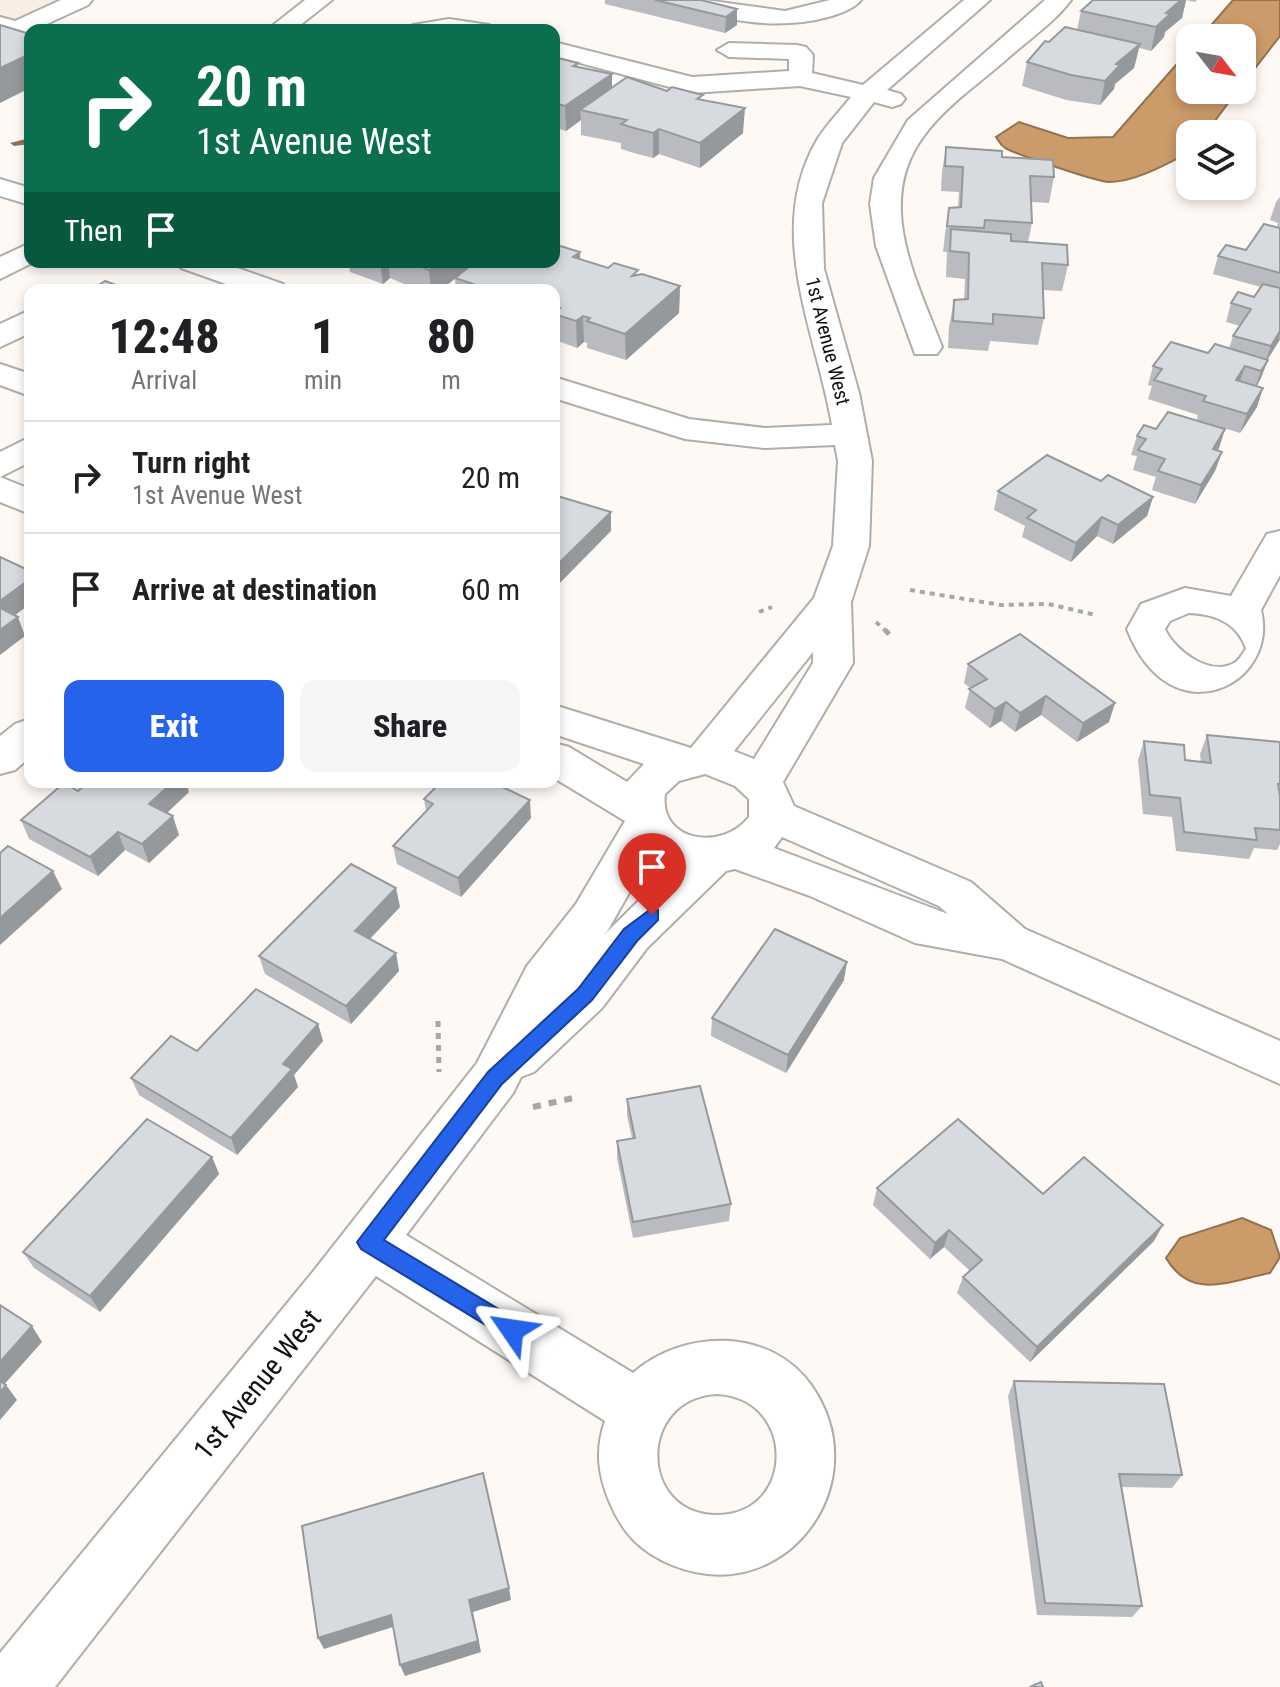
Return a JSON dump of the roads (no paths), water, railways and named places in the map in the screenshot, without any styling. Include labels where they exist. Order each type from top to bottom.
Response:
[{"type":"street","points":[[28,24],[80,0]]},
{"type":"street","points":[[287,24],[320,0]]},
{"type":"street","points":[[675,0],[764,21],[800,19],[828,12],[849,0]]},
{"type":"street","name":"1st Avenue West","points":[[766,798],[833,663],[832,602],[851,546],[855,461],[809,269],[808,203],[829,142],[868,93],[978,0]]},
{"type":"street","points":[[926,347],[891,245],[886,187],[900,151],[934,108],[1059,0]]},
{"type":"street","points":[[0,24],[17,29],[24,26]]},
{"type":"street","points":[[729,50],[797,52],[801,55],[800,78]]},
{"type":"street","points":[[560,51],[692,85],[800,78],[934,108]]},
{"type":"street","points":[[0,187],[24,195]]},
{"type":"street","points":[[0,270],[24,256]]},
{"type":"street","points":[[208,268],[255,284]]},
{"type":"street","points":[[0,338],[24,323]]},
{"type":"street","points":[[0,374],[24,384]]},
{"type":"street","points":[[560,389],[685,429],[765,438],[850,434]]},
{"type":"street","points":[[0,467],[24,451]]},
{"type":"street","points":[[0,488],[24,500]]},
{"type":"street","points":[[1240,613],[1280,542]]},
{"type":"street","name":"1st Avenue West","points":[[695,760],[832,602]]},
{"type":"street","points":[[560,721],[695,760],[727,762],[747,770],[766,798],[955,894],[1009,942]]},
{"type":"street","points":[[0,759],[24,739]]},
{"type":"street","points":[[643,818],[642,795],[650,781],[665,769],[695,760]]},
{"type":"street","points":[[560,762],[643,818],[657,839],[673,849],[724,854],[826,884],[931,930],[1009,942],[1280,1063]]},
{"type":"street","points":[[724,854],[765,830],[766,798]]},
{"type":"street","name":"1st Avenue West","points":[[495,1078],[544,980],[592,917],[643,818]]},
{"type":"street","name":"1st Avenue West","points":[[14,1687],[369,1242],[495,1078],[585,994],[631,935],[724,854]]},
{"type":"street","points":[[369,1242],[639,1409]]},
{"type":"waterway","points":[[14,143],[24,142]]}]
